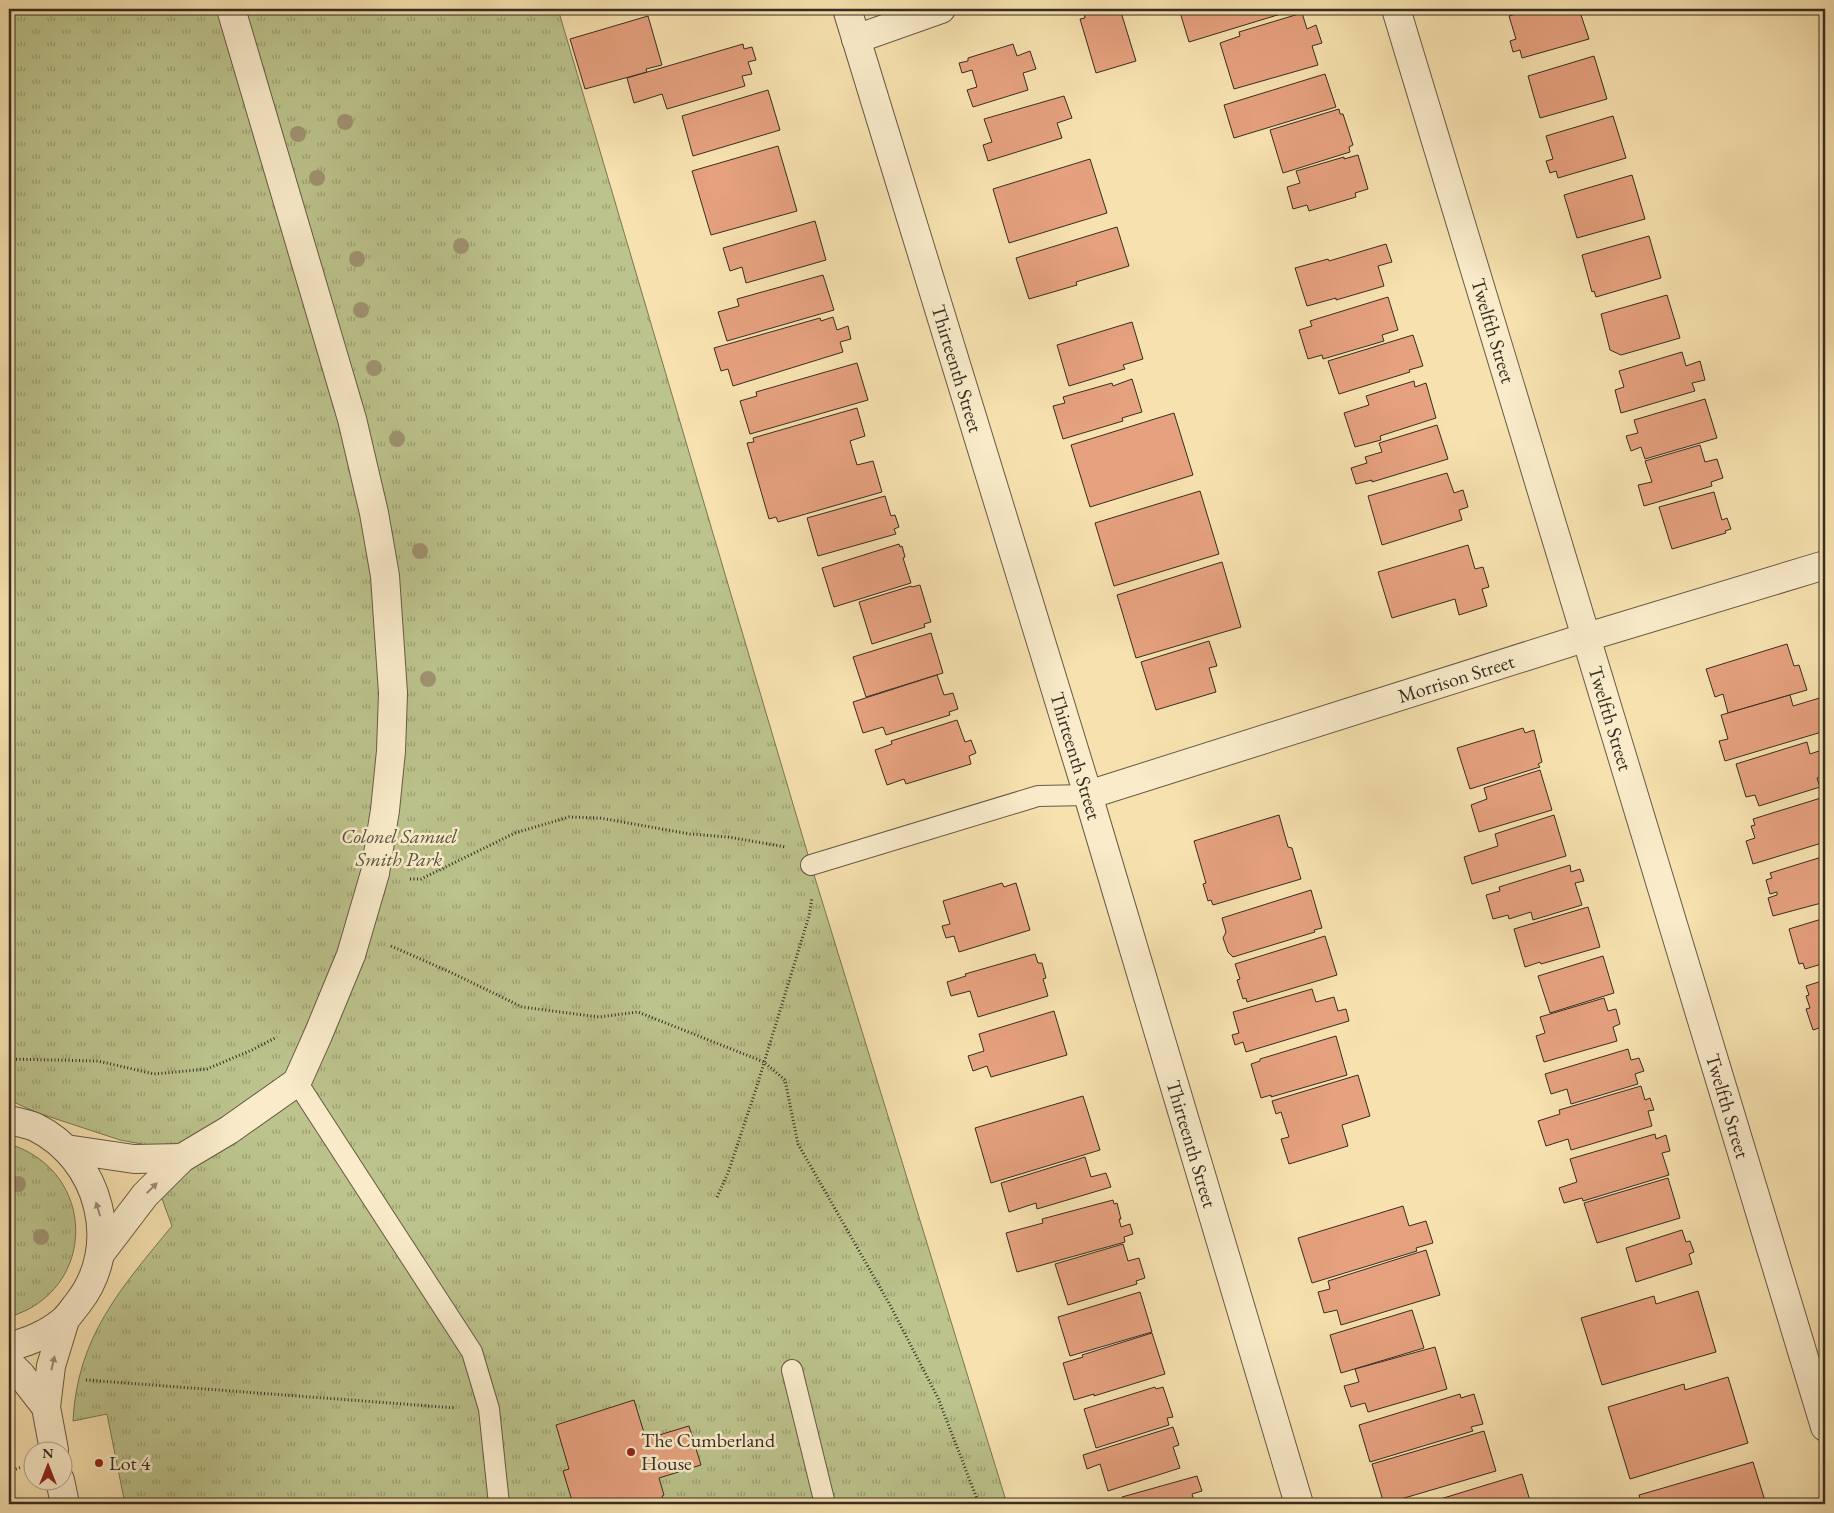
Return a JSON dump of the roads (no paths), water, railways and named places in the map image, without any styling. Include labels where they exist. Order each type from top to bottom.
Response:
[{"type":"street","points":[[100,1254],[145,1194],[182,1158],[229,1130],[297,1082],[351,955],[375,873],[386,800],[392,702],[390,636],[384,576],[374,513],[352,419],[231,9]]},
{"type":"street","name":"Thirteenth Street","points":[[847,9],[1088,795],[1299,1504]]},
{"type":"street","points":[[856,38],[941,9]]},
{"type":"street","name":"Twelfth Street","points":[[1396,9],[1825,1427]]},
{"type":"street","name":"Morrison Street","points":[[1088,795],[1587,637],[1825,565]]},
{"type":"street","points":[[9,1120],[34,1127],[66,1149],[89,1180],[101,1217],[100,1254],[88,1290],[65,1320],[33,1340],[9,1347]]},
{"type":"street","points":[[66,1149],[134,1159],[182,1158]]},
{"type":"street","points":[[52,1440],[46,1407],[51,1366],[65,1320]]},
{"type":"street","points":[[9,1363],[46,1407]]},
{"type":"street","points":[[62,1490],[66,1504]]},
{"type":"lane","points":[[811,865],[1038,796],[1088,795]]},
{"type":"lane","points":[[297,1082],[472,1352],[489,1409],[498,1504]]},
{"type":"lane","points":[[792,1370],[825,1504]]},
{"type":"place","name":"The Cumberland House","points":[[631,1452]]},
{"type":"place","name":"Lot 4","points":[[99,1463]]},
{"type":"park label","name":"Colonel Samuel Smith Park","points":[[399,848]]}]
